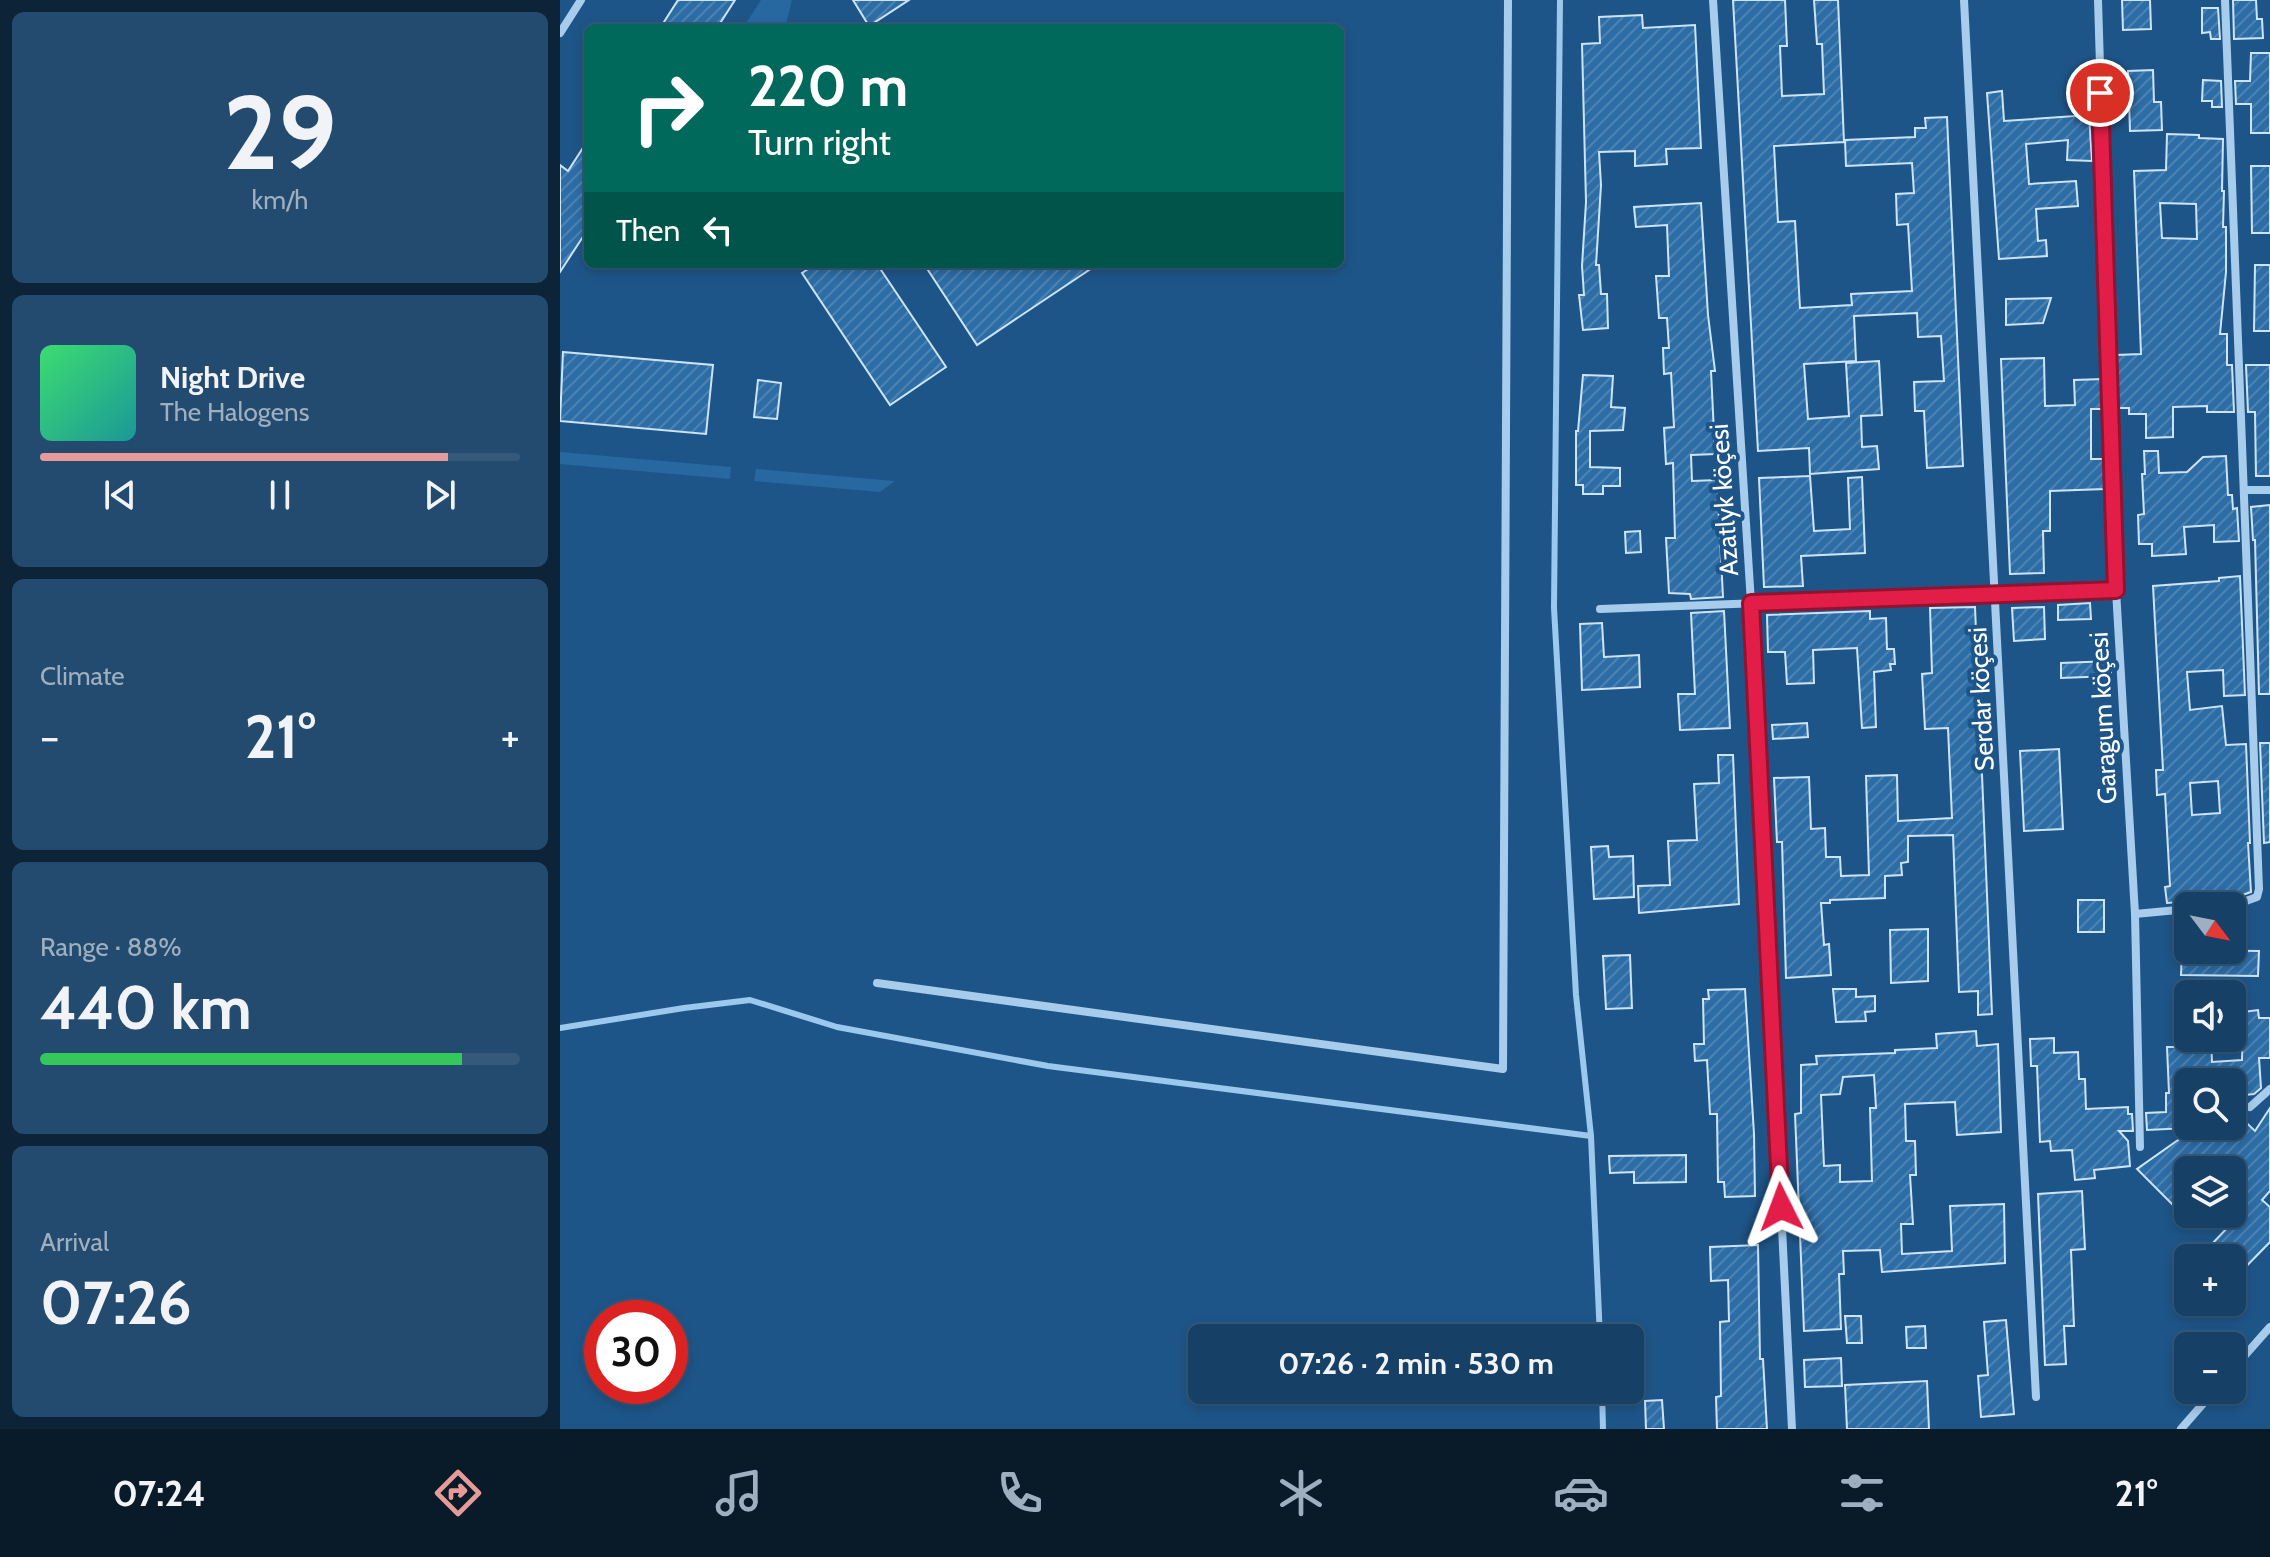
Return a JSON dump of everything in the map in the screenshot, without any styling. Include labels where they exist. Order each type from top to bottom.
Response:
[{"type":"street","points":[[560,33],[581,0]]},
{"type":"street","points":[[877,983],[1503,1069],[1508,0]]},
{"type":"street","name":"Azatlyk köçesi","points":[[1713,0],[1751,603],[1792,1429]]},
{"type":"street","name":"Serdar köçesi","points":[[1964,0],[2036,1397]]},
{"type":"street","name":"Garagum köçesi","points":[[2098,0],[2116,590],[2135,914],[2140,1147]]},
{"type":"street","points":[[2225,0],[2259,889],[2257,897],[2246,901]]},
{"type":"street","points":[[2244,490],[2270,490]]},
{"type":"street","points":[[1600,609],[2116,590]]},
{"type":"street","points":[[2135,914],[2174,910]]},
{"type":"street","points":[[2250,1107],[2270,1089]]},
{"type":"street","points":[[2246,1354],[2270,1327]]},
{"type":"street","points":[[2181,1429],[2203,1404]]},
{"type":"shaded area","points":[[761,0],[792,0],[786,24],[746,24]]},
{"type":"shaded area","points":[[560,452],[731,467],[730,479],[560,464]]},
{"type":"shaded area","points":[[756,469],[895,481],[880,492],[754,481]]},
{"type":"building","points":[[678,0],[735,0],[720,24],[664,22]]},
{"type":"building","points":[[853,0],[909,0],[872,24],[868,24]]},
{"type":"building","points":[[1733,0],[1785,0],[1787,46],[1780,46],[1782,96],[1824,94],[1822,44],[1817,44],[1814,0],[1838,0],[1844,142],[1774,146],[1778,222],[1795,221],[1800,308],[1852,305],[1851,294],[1912,291],[1908,224],[1897,225],[1896,194],[1914,193],[1912,163],[1846,166],[1845,140],[1915,137],[1915,128],[1926,128],[1925,118],[1947,117],[1963,466],[1927,468],[1924,411],[1915,411],[1914,382],[1944,381],[1941,336],[1918,337],[1917,313],[1854,316],[1856,361],[1804,364],[1808,419],[1849,416],[1846,363],[1879,361],[1882,415],[1861,416],[1862,447],[1877,446],[1879,469],[1810,474],[1809,448],[1758,451]]},
{"type":"building","points":[[2122,0],[2150,0],[2151,29],[2123,30]]},
{"type":"building","points":[[2233,0],[2256,0],[2257,19],[2262,19],[2263,38],[2234,39]]},
{"type":"building","points":[[2202,8],[2218,8],[2220,39],[2211,39],[2210,32],[2202,33]]},
{"type":"building","points":[[1642,15],[1643,28],[1695,25],[1701,148],[1666,149],[1667,164],[1635,166],[1635,151],[1599,152],[1601,185],[1596,265],[1599,265],[1601,294],[1607,294],[1608,328],[1583,330],[1579,295],[1584,295],[1582,266],[1586,202],[1582,44],[1600,43],[1599,17]]},
{"type":"building","points":[[2251,53],[2270,53],[2270,133],[2251,133],[2251,104],[2236,104],[2235,81],[2250,81]]},
{"type":"building","points":[[2153,70],[2154,102],[2161,102],[2162,130],[2130,131],[2128,71]]},
{"type":"building","points":[[2203,80],[2221,81],[2222,107],[2212,107],[2212,101],[2202,101]]},
{"type":"building","points":[[2002,91],[2004,121],[2089,115],[2092,161],[2067,160],[2068,140],[2026,144],[2029,184],[2076,181],[2078,206],[2036,209],[2038,241],[2046,240],[2047,256],[1999,259],[1987,93]]},
{"type":"building","points":[[2167,134],[2223,139],[2226,272],[2220,334],[2227,334],[2227,365],[2232,365],[2234,412],[2207,412],[2207,406],[2173,407],[2173,437],[2146,438],[2146,414],[2129,414],[2129,408],[2117,408],[2116,355],[2141,354],[2134,171],[2166,170]],"holes":[[[2160,203],[2196,204],[2197,239],[2162,238]]]},
{"type":"building","points":[[584,146],[584,235],[560,272],[560,165],[568,171]]},
{"type":"building","points":[[2251,166],[2270,166],[2270,233],[2252,233]]},
{"type":"building","points":[[1701,203],[1715,371],[1711,371],[1715,454],[1691,455],[1692,481],[1717,480],[1723,597],[1691,599],[1690,594],[1669,593],[1666,538],[1675,538],[1673,463],[1666,464],[1664,428],[1674,427],[1671,373],[1664,374],[1663,348],[1669,348],[1667,318],[1659,318],[1656,276],[1669,276],[1667,225],[1636,227],[1634,207]]},
{"type":"building","points":[[2255,265],[2270,265],[2270,331],[2254,331]]},
{"type":"building","points":[[810,268],[880,268],[946,367],[890,405],[802,273]]},
{"type":"building","points":[[927,268],[1092,268],[977,345]]},
{"type":"building","points":[[2051,298],[2043,323],[2006,325],[2006,299]]},
{"type":"building","points":[[563,352],[713,365],[706,434],[560,421]]},
{"type":"building","points":[[2044,358],[2045,406],[2075,405],[2074,380],[2103,379],[2103,409],[2091,409],[2091,459],[2103,459],[2105,489],[2050,491],[2050,531],[2043,531],[2044,573],[2010,574],[2001,359]]},
{"type":"building","points":[[2246,365],[2270,365],[2270,476],[2256,476],[2255,412],[2248,412]]},
{"type":"building","points":[[1583,375],[1613,376],[1611,407],[1625,408],[1623,430],[1590,431],[1590,467],[1620,468],[1620,486],[1603,486],[1603,494],[1583,494],[1583,485],[1576,485],[1576,431]]},
{"type":"building","points":[[758,380],[781,383],[777,419],[754,417]]},
{"type":"building","points":[[2144,451],[2158,451],[2159,473],[2187,472],[2203,457],[2226,456],[2228,495],[2232,495],[2233,509],[2237,508],[2239,541],[2214,542],[2214,525],[2184,527],[2186,554],[2152,556],[2152,544],[2139,544],[2138,515],[2144,514]]},
{"type":"building","points":[[1810,476],[1814,531],[1850,529],[1848,478],[1862,477],[1865,553],[1801,556],[1803,586],[1764,587],[1759,478]]},
{"type":"building","points":[[2270,505],[2270,694],[2259,694],[2255,540],[2251,507]]},
{"type":"building","points":[[1640,531],[1641,552],[1626,553],[1625,532]]},
{"type":"building","points":[[2240,576],[2245,695],[2224,696],[2223,670],[2187,672],[2190,710],[2222,706],[2226,745],[2246,744],[2251,892],[2174,892],[2174,902],[2167,903],[2165,887],[2170,886],[2165,794],[2157,795],[2156,770],[2163,770],[2153,586],[2219,581],[2219,578]],"holes":[[[2218,781],[2220,813],[2192,815],[2190,783]]]},
{"type":"building","points":[[2090,603],[2091,619],[2058,620],[2058,605]]},
{"type":"building","points":[[1975,607],[1992,1014],[1978,1015],[1978,991],[1959,992],[1953,835],[1908,836],[1908,862],[1901,863],[1902,875],[1885,876],[1885,898],[1821,903],[1824,945],[1829,944],[1831,975],[1786,978],[1782,842],[1777,842],[1774,778],[1809,777],[1811,829],[1825,828],[1826,857],[1840,857],[1841,876],[1869,875],[1866,776],[1897,775],[1898,821],[1952,818],[1948,728],[1925,729],[1922,674],[1932,673],[1930,608]]},
{"type":"building","points":[[2044,607],[2045,639],[2014,641],[2012,608]]},
{"type":"building","points":[[1724,611],[1730,728],[1680,730],[1678,694],[1695,694],[1691,613]]},
{"type":"building","points":[[1870,611],[1870,619],[1886,618],[1887,649],[1894,649],[1895,664],[1890,664],[1891,670],[1874,672],[1876,727],[1862,728],[1857,648],[1813,650],[1814,683],[1787,684],[1785,652],[1768,652],[1767,615]]},
{"type":"building","points":[[1602,623],[1604,657],[1639,655],[1640,687],[1582,690],[1580,624]]},
{"type":"building","points":[[2111,661],[2111,676],[2061,678],[2061,663]]},
{"type":"building","points":[[1807,723],[1808,737],[1773,739],[1772,725]]},
{"type":"building","points":[[2260,743],[2270,743],[2270,842],[2264,843]]},
{"type":"building","points":[[2059,749],[2063,829],[2024,831],[2020,751]]},
{"type":"building","points":[[1718,755],[1733,755],[1739,904],[1639,913],[1638,886],[1670,885],[1668,841],[1697,840],[1694,784],[1719,783]]},
{"type":"building","points":[[1608,846],[1609,857],[1633,856],[1634,897],[1594,899],[1591,847]]},
{"type":"building","points":[[2078,900],[2104,900],[2104,932],[2078,932]]},
{"type":"building","points":[[1928,929],[1928,981],[1891,983],[1890,930]]},
{"type":"building","points":[[2246,951],[2259,951],[2258,976],[2181,975],[2181,964],[2246,964]]},
{"type":"building","points":[[1630,955],[1632,1008],[1606,1009],[1603,956]]},
{"type":"building","points":[[1745,989],[1755,1196],[1725,1197],[1724,1182],[1718,1182],[1717,1114],[1710,1114],[1707,1060],[1695,1061],[1694,1044],[1704,1044],[1703,999],[1709,999],[1708,990]]},
{"type":"building","points":[[1833,989],[1856,989],[1856,997],[1875,996],[1875,1011],[1865,1012],[1866,1021],[1836,1022]]},
{"type":"building","points":[[2258,1010],[2259,1018],[2270,1018],[2270,1058],[2259,1058],[2261,1088],[2254,1094],[2246,1095],[2246,1068],[2174,1068],[2174,1129],[2147,1130],[2146,1113],[2166,1112],[2166,1093],[2169,1093],[2167,1047],[2174,1047],[2174,1052],[2212,1052],[2212,1062],[2242,1060],[2242,1052],[2246,1052],[2246,1012]]},
{"type":"building","points":[[1976,1031],[1977,1046],[1998,1044],[2001,1132],[1957,1135],[1955,1102],[1905,1104],[1906,1141],[1915,1141],[1916,1175],[1910,1175],[1913,1224],[1901,1224],[1902,1254],[1952,1251],[1950,1206],[2004,1204],[2005,1263],[1882,1272],[1880,1250],[1843,1251],[1844,1274],[1839,1274],[1841,1329],[1804,1331],[1795,1114],[1801,1113],[1801,1065],[1817,1064],[1816,1056],[1937,1048],[1936,1034]],"holes":[[[1874,1075],[1876,1108],[1870,1108],[1872,1181],[1840,1182],[1840,1165],[1824,1166],[1821,1095],[1840,1094],[1843,1077]]]},
{"type":"building","points":[[2054,1038],[2054,1053],[2078,1052],[2079,1079],[2085,1079],[2086,1109],[2128,1107],[2128,1114],[2132,1114],[2133,1131],[2119,1131],[2128,1141],[2130,1166],[2094,1170],[2095,1178],[2075,1180],[2072,1150],[2051,1151],[2050,1141],[2040,1142],[2037,1066],[2031,1066],[2030,1039]]},
{"type":"building","points":[[2270,1108],[2270,1191],[2262,1200],[2270,1207],[2270,1242],[2246,1267],[2246,1244],[2212,1244],[2227,1228],[2246,1228],[2246,1156],[2174,1156],[2172,1204],[2137,1169],[2178,1140],[2246,1140],[2246,1122],[2255,1131]]},
{"type":"building","points":[[1686,1155],[1686,1182],[1634,1183],[1634,1172],[1610,1173],[1609,1156]]},
{"type":"building","points":[[2082,1191],[2085,1249],[2071,1250],[2074,1326],[2064,1326],[2066,1364],[2045,1365],[2038,1194]]},
{"type":"building","points":[[1758,1245],[1760,1359],[1763,1359],[1767,1429],[1717,1429],[1716,1397],[1721,1396],[1720,1322],[1729,1321],[1728,1280],[1711,1281],[1710,1247]]},
{"type":"building","points":[[1845,1316],[1861,1316],[1862,1343],[1847,1343]]},
{"type":"building","points":[[2006,1320],[2014,1414],[1981,1417],[1978,1376],[1988,1375],[1984,1322]]},
{"type":"building","points":[[1925,1326],[1926,1348],[1907,1348],[1906,1327]]},
{"type":"building","points":[[1841,1358],[1842,1386],[1805,1387],[1804,1360]]},
{"type":"building","points":[[1927,1381],[1929,1429],[1847,1429],[1845,1385]]},
{"type":"building","points":[[1662,1400],[1664,1429],[1646,1429],[1645,1401]]},
{"type":"waterway","points":[[1560,0],[1554,608],[1576,995],[1591,1136],[1599,1324]]},
{"type":"waterway","points":[[560,1028],[750,1000],[837,1027],[1048,1066],[1591,1136]]},
{"type":"waterway","points":[[1602,1404],[1603,1429]]},
{"type":"route","points":[[1781,1207],[1751,603],[2116,590],[2100,93]]}]
